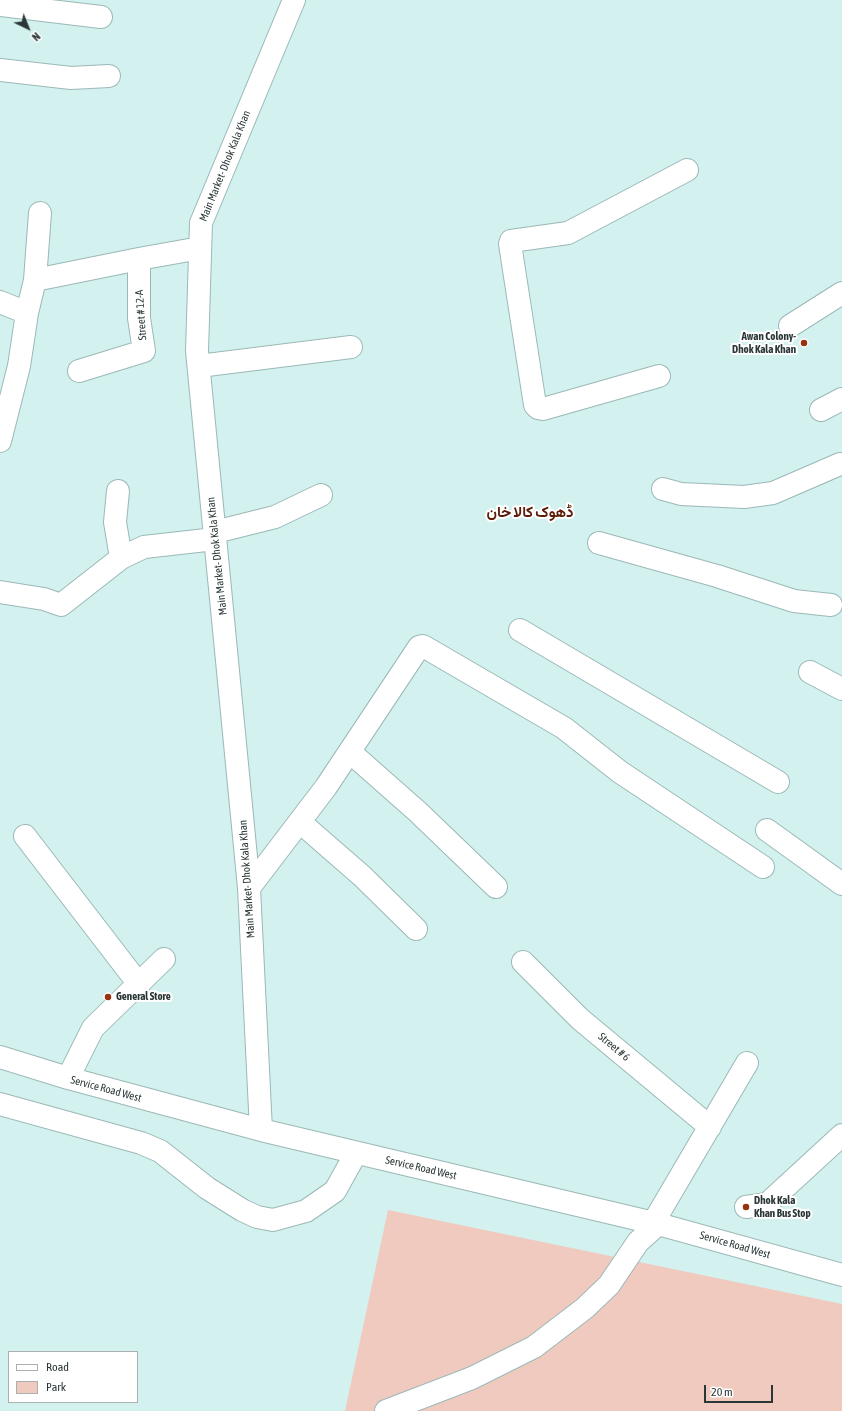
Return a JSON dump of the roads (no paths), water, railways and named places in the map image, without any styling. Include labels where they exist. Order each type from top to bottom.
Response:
[{"type":"street","name":"Main Market- Dhok Kala Khan","points":[[261,1130],[249,888],[197,351],[200,248],[201,223],[294,0]]},
{"type":"street","points":[[0,5],[101,17]]},
{"type":"street","points":[[0,70],[71,78],[109,76]]},
{"type":"street","points":[[658,376],[543,409],[538,408],[535,405],[510,244],[511,241],[568,233],[687,170]]},
{"type":"street","points":[[0,441],[3,415],[19,366],[27,313],[35,280],[40,214]]},
{"type":"street","points":[[35,280],[200,248]]},
{"type":"street","name":"Street # 12-A","points":[[79,371],[144,351],[139,318],[139,259]]},
{"type":"street","points":[[790,326],[842,293]]},
{"type":"street","points":[[0,302],[27,313]]},
{"type":"street","points":[[199,366],[351,347]]},
{"type":"street","points":[[821,410],[842,399]]},
{"type":"street","points":[[663,489],[681,494],[744,497],[773,493],[840,464]]},
{"type":"street","points":[[118,491],[115,522],[121,558]]},
{"type":"street","points":[[0,592],[44,599],[61,605],[121,558],[144,548],[215,536],[275,516],[321,496]]},
{"type":"street","points":[[600,543],[717,576],[794,601],[831,605]]},
{"type":"street","points":[[520,630],[778,782]]},
{"type":"street","points":[[249,888],[300,822],[350,752],[419,647],[423,646],[564,728],[620,772],[763,867]]},
{"type":"street","points":[[810,672],[842,689]]},
{"type":"street","points":[[350,752],[418,812],[496,887]]},
{"type":"street","points":[[300,822],[362,876],[416,929]]},
{"type":"street","points":[[767,830],[842,884]]},
{"type":"street","points":[[25,836],[138,983]]},
{"type":"street","points":[[68,1078],[93,1028],[164,959]]},
{"type":"street","name":"Street # 6","points":[[523,962],[580,1018],[710,1128]]},
{"type":"street","name":"Service Road West","points":[[0,1057],[68,1078],[261,1130],[656,1224],[842,1275]]},
{"type":"street","points":[[386,1411],[472,1378],[534,1347],[585,1308],[609,1284],[638,1242],[656,1224],[747,1063]]},
{"type":"street","points":[[0,1104],[141,1143],[160,1151],[207,1188],[242,1210],[257,1217],[273,1220],[306,1211],[335,1191],[356,1152]]},
{"type":"street","points":[[746,1207],[767,1204],[842,1135]]},
{"type":"place","name":"Awan Colony- Dhok Kala Khan","points":[[804,343]]},
{"type":"place","name":"General Store","points":[[108,997]]},
{"type":"place","name":"Dhok Kala Khan Bus Stop","points":[[746,1207]]},
{"type":"district","name":"ڈھوک کالا خان","points":[[530,512]]}]
